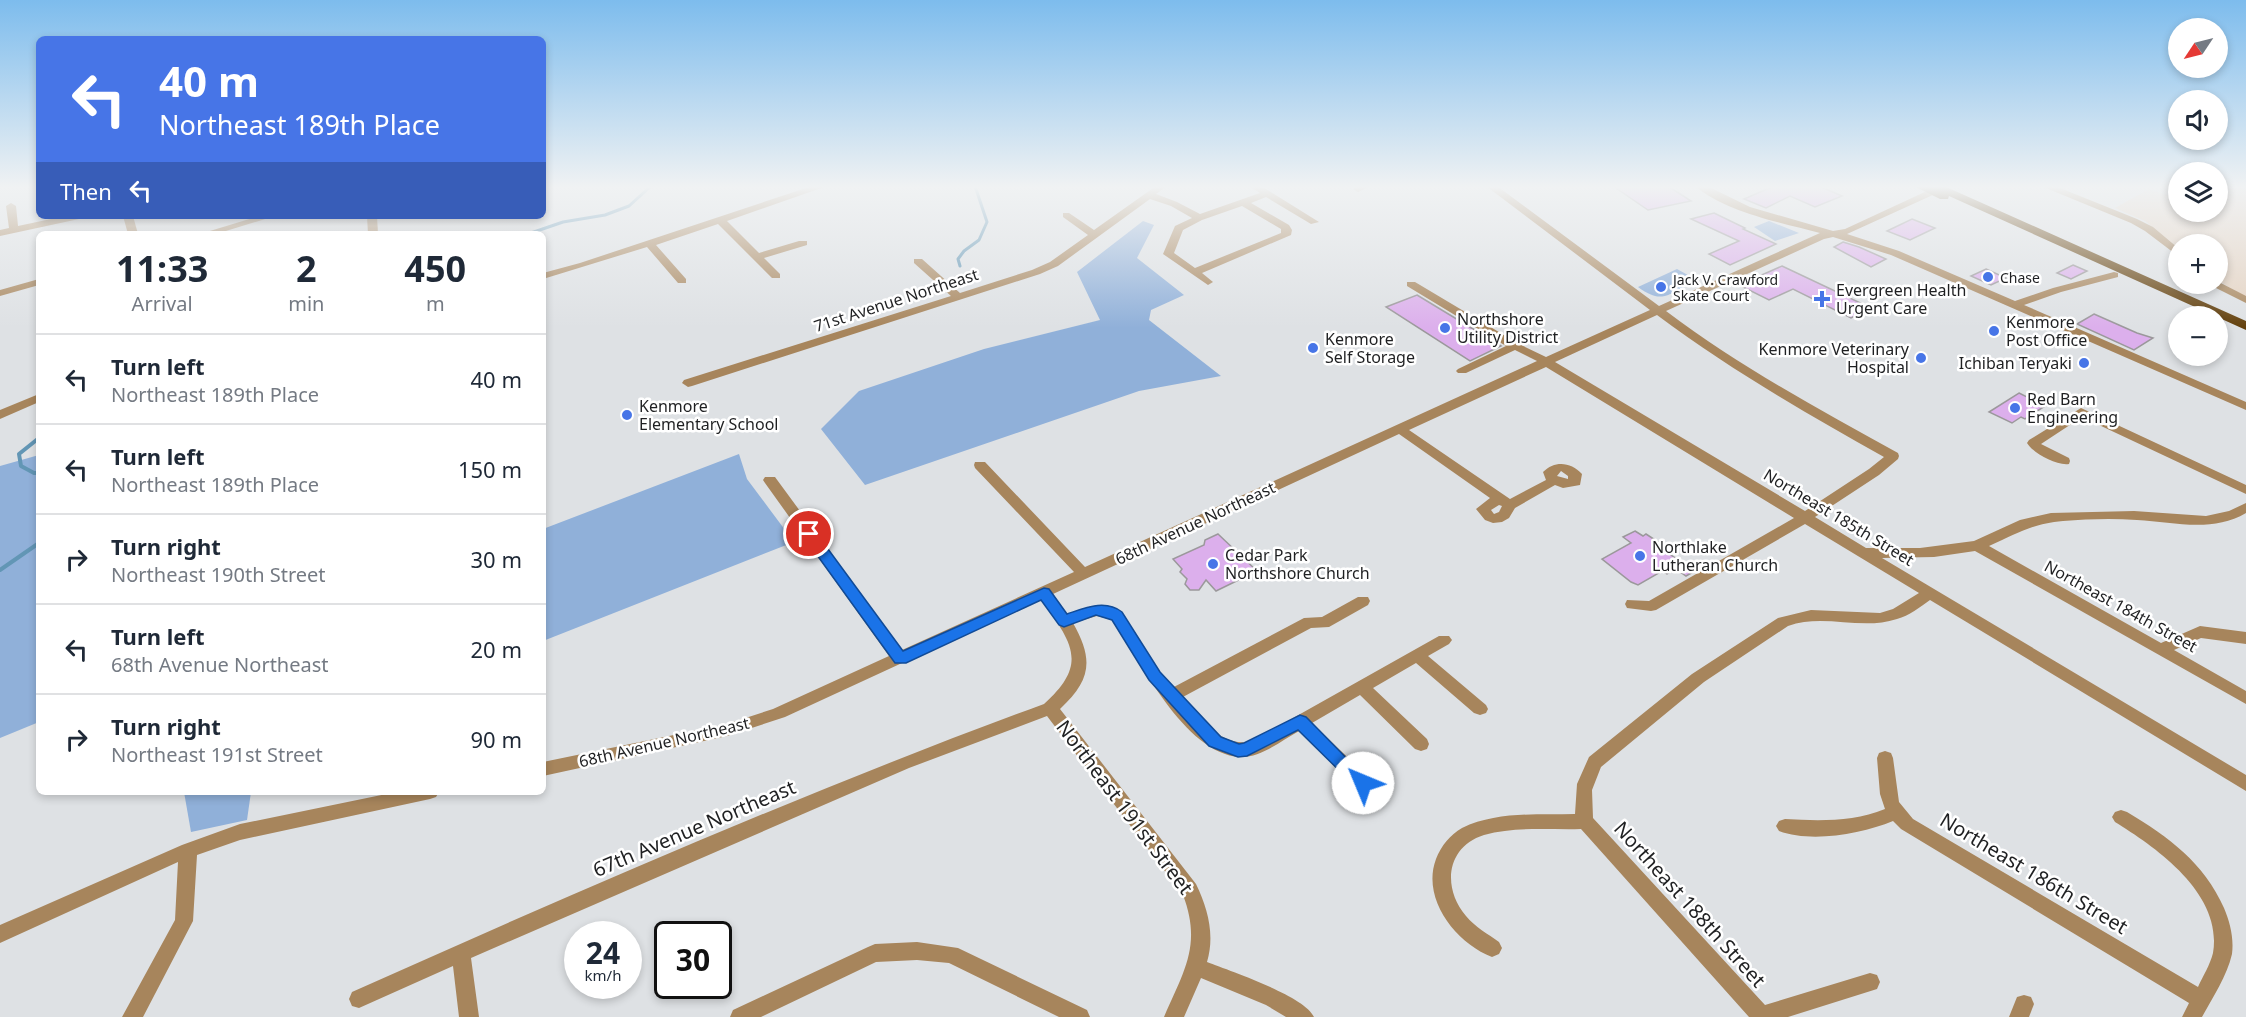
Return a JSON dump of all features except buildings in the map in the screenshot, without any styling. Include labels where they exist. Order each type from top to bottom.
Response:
[{"type":"main road","points":[[2027,233],[2184,306]]},
{"type":"main road","points":[[2035,233],[2246,327]]},
{"type":"main road","points":[[2114,275],[2137,281],[2191,306]]},
{"type":"main road","points":[[2228,321],[2246,327]]},
{"type":"main road","points":[[2228,324],[2246,334]]},
{"type":"street","points":[[546,275],[678,233]]},
{"type":"street","points":[[733,233],[776,276]]},
{"type":"street","points":[[1177,233],[1168,254],[1208,282]]},
{"type":"street","points":[[1194,272],[1284,237],[1286,233]]},
{"type":"street","points":[[1555,233],[1740,370],[1893,456],[1874,472],[1806,517],[1651,606],[1632,604]]},
{"type":"street","name":"68th Avenue Northeast","points":[[546,768],[728,730],[779,713],[1545,361],[1829,233]]},
{"type":"street","points":[[1836,233],[1895,253],[2246,406]]},
{"type":"street","points":[[2154,233],[2168,245]]},
{"type":"street","name":"71st Avenue Northeast","points":[[688,383],[1016,280],[1045,268],[1094,235]]},
{"type":"street","points":[[649,243],[682,281]]},
{"type":"street","points":[[757,257],[803,243]]},
{"type":"street","points":[[918,261],[959,297]]},
{"type":"street","points":[[2015,305],[2057,290],[2114,275]]},
{"type":"street","points":[[0,293],[36,283]]},
{"type":"street","name":"Northeast 185th Street","points":[[1411,284],[1806,517],[2246,784]]},
{"type":"street","points":[[2228,290],[2246,300]]},
{"type":"street","points":[[1462,371],[1515,346]]},
{"type":"street","points":[[0,415],[36,399]]},
{"type":"street","points":[[2064,461],[2035,446],[2034,443],[2081,412],[2246,490]]},
{"type":"street","points":[[1400,429],[1504,502],[1555,480]]},
{"type":"street","points":[[980,465],[1027,516],[1062,548],[1084,574]]},
{"type":"street","points":[[770,480],[900,659]]},
{"type":"street","points":[[1864,553],[1946,551],[1977,546],[2025,523],[2078,515],[2138,515],[2206,520],[2225,518],[2246,507]]},
{"type":"street","name":"Northeast 184th Street","points":[[1977,546],[2246,698]]},
{"type":"street","points":[[1044,593],[1076,641],[1081,668],[1068,692],[1050,708]]},
{"type":"street","points":[[1492,948],[1460,923],[1444,900],[1440,879],[1445,855],[1460,837],[1484,828],[1585,821],[1582,801],[1584,781],[1595,762],[1698,678],[1783,622],[1796,616],[1817,613],[1856,617],[1894,614],[1930,593]]},
{"type":"street","points":[[1171,696],[1309,622],[1324,623],[1363,601]]},
{"type":"street","points":[[1064,621],[1095,610],[1113,613],[1120,620],[1154,676],[1206,735],[1224,747],[1238,751],[1258,746],[1444,640]]},
{"type":"street","points":[[2162,649],[2200,632],[2246,638]]},
{"type":"street","points":[[1418,655],[1480,709]]},
{"type":"street","points":[[1362,687],[1421,744]]},
{"type":"street","name":"67th Avenue Northeast","points":[[359,999],[461,952],[903,763],[1050,708]]},
{"type":"street","name":"Northeast 191st Street","points":[[1050,708],[1191,890],[1200,911],[1203,929],[1197,967],[1174,1017]]},
{"type":"street","points":[[1300,722],[1363,783]]},
{"type":"street","points":[[1785,826],[1821,830],[1875,822],[1894,813],[1890,803],[1885,758]]},
{"type":"street","points":[[0,934],[188,850],[240,832],[416,795]]},
{"type":"street","name":"Northeast 186th Street","points":[[1894,813],[1919,832],[2200,999]]},
{"type":"street","points":[[2121,817],[2160,841],[2188,865],[2206,890],[2217,913],[2223,936],[2222,956],[2192,1017]]},
{"type":"street","name":"Northeast 188th Street","points":[[1585,821],[1762,1016]]},
{"type":"street","points":[[132,1017],[184,921],[188,850]]},
{"type":"street","points":[[740,1017],[875,953],[917,951],[951,954],[1080,1017]]},
{"type":"street","points":[[461,952],[469,1017]]},
{"type":"street","points":[[1197,967],[1273,998],[1304,1017]]},
{"type":"street","points":[[1762,1016],[1870,982]]},
{"type":"shaded area","points":[[1127,233],[1150,233],[1137,258],[1184,295],[1151,310],[1149,320],[1221,376],[1139,391],[865,485],[821,429],[859,391],[984,349],[1100,320],[1077,272]]},
{"type":"shaded area","points":[[1764,233],[1798,233],[1775,241]]},
{"type":"shaded area","points":[[2160,233],[2246,233],[2246,297],[2228,286],[2228,234],[2168,234],[2168,240]]},
{"type":"shaded area","name":"Jack V. Crawford Skate Court","points":[[1677,269],[1695,279],[1682,284],[1675,282],[1685,288],[1671,294],[1656,296],[1638,287]]},
{"type":"shaded area","points":[[739,454],[747,479],[794,542],[546,640],[546,528]]},
{"type":"shaded area","points":[[36,456],[36,723],[0,738],[0,466]]},
{"type":"shaded area","points":[[185,795],[251,795],[247,820],[191,832]]},
{"type":"waterway","points":[[960,266],[958,259],[964,251],[979,240],[982,233]]},
{"type":"waterway","points":[[36,440],[19,454],[21,466],[36,473]]},
{"type":"waterway","points":[[0,570],[36,545]]},
{"type":"place","name":"Chase","points":[[1988,277]]},
{"type":"place","name":"Jack V. Crawford Skate Court","points":[[1661,287]]},
{"type":"place","name":"Evergreen Health Urgent Care","points":[[1822,299]]},
{"type":"place","name":"Northshore Utility District","points":[[1445,328]]},
{"type":"place","name":"Kenmore Post Office","points":[[1994,331]]},
{"type":"place","name":"Kenmore Self Storage","points":[[1313,348]]},
{"type":"place","name":"Kenmore Veterinary Hospital","points":[[1921,358]]},
{"type":"place","name":"Ichiban Teryaki","points":[[2084,363]]},
{"type":"place","name":"Red Barn Engineering","points":[[2015,408]]},
{"type":"place","name":"Kenmore Elementary School","points":[[627,415]]},
{"type":"place","name":"Northlake Lutheran Church","points":[[1640,556]]},
{"type":"place","name":"Cedar Park Northshore Church","points":[[1213,564]]},
{"type":"route","points":[[809,534],[900,659],[1044,593],[1064,621],[1095,610],[1113,613],[1117,616],[1154,676],[1206,735],[1215,742],[1238,751],[1247,749],[1258,746],[1300,722],[1363,783]]}]
